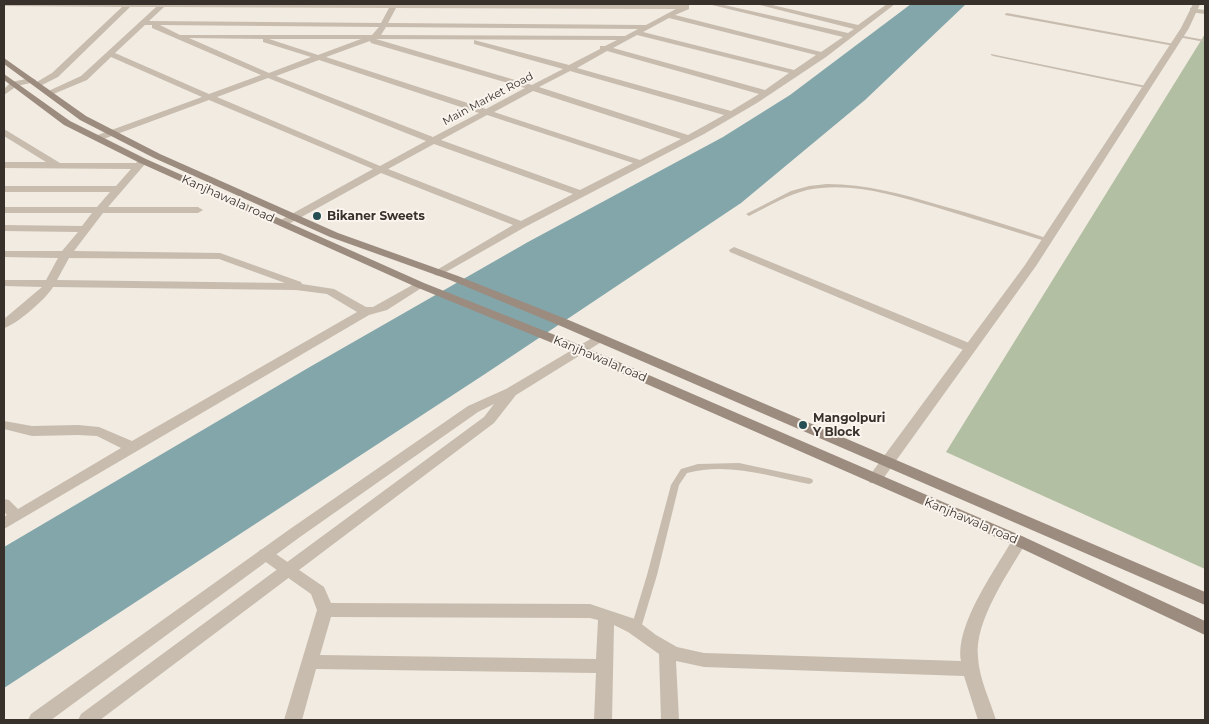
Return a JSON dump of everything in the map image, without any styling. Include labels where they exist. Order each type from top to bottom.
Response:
[{"type":"main road","name":"Kanjhawala road","points":[[4,60],[83,118],[157,156],[334,235],[454,278],[567,324],[1205,599]]},
{"type":"main road","name":"Kanjhawala road","points":[[4,76],[67,123],[98,138],[140,163],[283,223],[426,287],[580,350],[1019,542],[1205,628]]},
{"type":"street","points":[[4,4],[689,5]]},
{"type":"street","points":[[48,93],[84,78],[147,23],[163,4]]},
{"type":"street","points":[[712,4],[849,36]]},
{"type":"street","points":[[760,4],[860,28]]},
{"type":"street","points":[[439,273],[521,225],[732,114],[796,73],[891,4]]},
{"type":"street","points":[[4,93],[14,84],[35,82],[55,75],[128,5]]},
{"type":"street","points":[[98,138],[370,38],[380,32],[394,5]]},
{"type":"street","name":"Main Market Road","points":[[283,223],[432,141],[689,5]]},
{"type":"street","points":[[875,479],[1047,240],[1177,40],[1195,7],[1205,12]]},
{"type":"street","points":[[669,16],[823,54]]},
{"type":"street","points":[[147,23],[650,27]]},
{"type":"street","points":[[147,23],[268,75],[432,141],[581,194]]},
{"type":"street","points":[[637,33],[796,73]]},
{"type":"street","points":[[178,36],[627,38]]},
{"type":"street","points":[[254,36],[641,163]]},
{"type":"street","points":[[460,37],[732,114]]},
{"type":"street","points":[[370,38],[689,138]]},
{"type":"street","points":[[561,38],[766,93]]},
{"type":"street","points":[[111,54],[207,98],[380,170],[521,225]]},
{"type":"street","points":[[4,132],[58,165]]},
{"type":"street","points":[[4,144],[21,144]]},
{"type":"street","points":[[4,165],[140,163]]},
{"type":"street","points":[[4,324],[39,298],[50,283],[66,254],[140,163]]},
{"type":"street","points":[[4,188],[119,189]]},
{"type":"street","points":[[4,210],[198,210]]},
{"type":"street","points":[[4,228],[86,229]]},
{"type":"street","points":[[734,250],[970,348]]},
{"type":"street","points":[[4,254],[220,256],[311,289]]},
{"type":"street","points":[[4,283],[296,287],[330,291],[367,311]]},
{"type":"street","points":[[4,504],[10,520],[367,311],[383,308],[426,287]]},
{"type":"street","points":[[37,720],[265,554],[473,409],[511,392],[599,338]]},
{"type":"street","points":[[87,720],[489,420],[511,392]]},
{"type":"street","points":[[4,425],[32,431],[89,430],[99,432],[132,447]]},
{"type":"street","points":[[987,720],[972,669],[969,646],[973,631],[995,584],[1019,542]]},
{"type":"street","points":[[265,554],[310,583],[318,591],[325,610],[293,720]]},
{"type":"street","points":[[325,610],[590,611],[606,615],[636,628],[652,642],[680,656],[704,660],[972,669]]},
{"type":"street","points":[[603,720],[606,615]]},
{"type":"street","points":[[667,650],[670,720]]},
{"type":"street","points":[[310,662],[605,666]]},
{"type":"lane","points":[[1007,14],[1177,40],[1205,41]]},
{"type":"lane","points":[[993,55],[1146,87]]},
{"type":"lane","points":[[749,214],[794,192],[809,188],[824,186],[858,187],[899,195],[1047,240]]},
{"type":"lane","points":[[636,628],[675,485],[684,472],[698,467],[739,466],[809,481]]},
{"type":"green space","points":[[1205,34],[1205,569],[946,452]]},
{"type":"water","points":[[911,4],[966,4],[865,100],[741,203],[485,374],[4,688],[4,547],[308,368],[528,242],[723,137],[790,95]]},
{"type":"place","name":"Bikaner Sweets","points":[[317,216]]},
{"type":"place","name":"Mangolpuri Y Block","points":[[803,425]]}]
